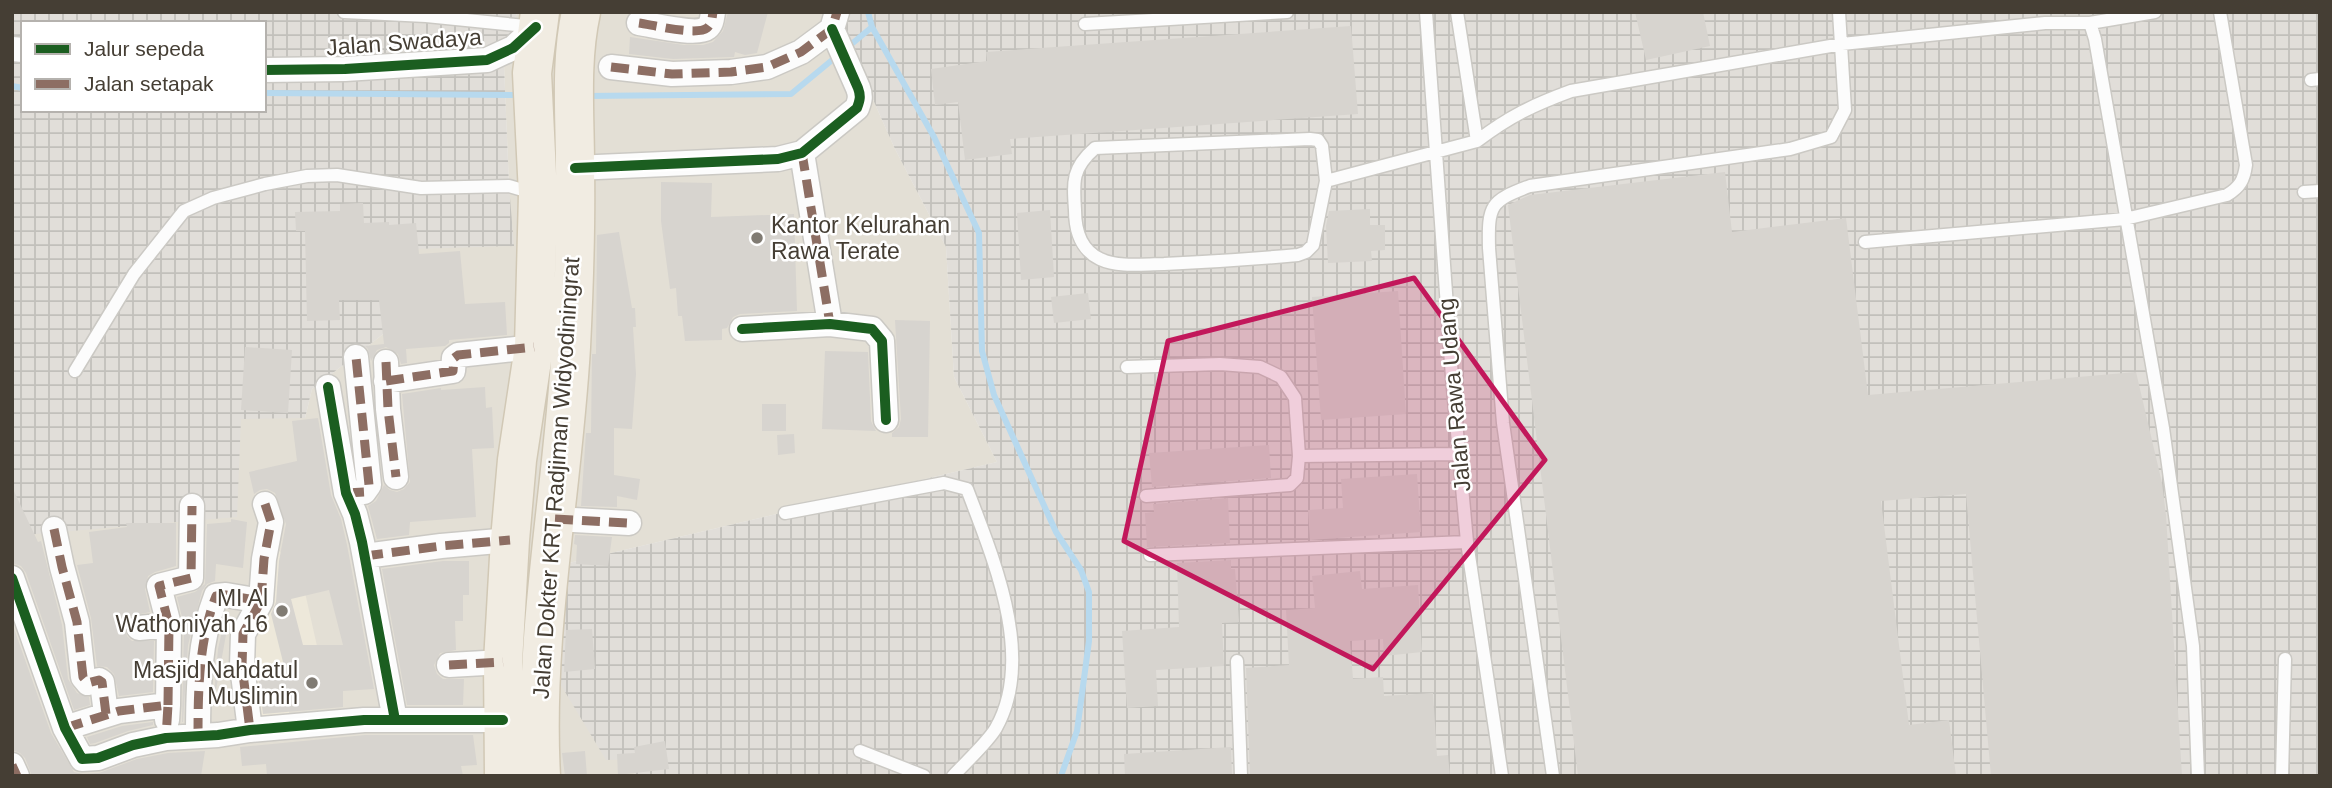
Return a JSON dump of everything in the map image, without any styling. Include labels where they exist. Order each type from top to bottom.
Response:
[{"type":"main road","points":[[538,19],[580,20]]},
{"type":"main road","name":"Jalan Dokter KRT Radjiman Widyodiningrat","points":[[538,19],[532,73],[536,151],[562,184],[571,347],[544,616],[539,722],[541,776]]},
{"type":"main road","name":"Jalan Dokter KRT Radjiman Widyodiningrat","points":[[504,776],[503,662],[517,460],[562,184],[593,70],[580,20]]},
{"type":"street","points":[[639,23],[704,30],[710,25],[713,12]]},
{"type":"street","name":"Jalan Swadaya","points":[[266,70],[345,69],[487,60],[513,48],[538,19]]},
{"type":"street","points":[[562,184],[778,159],[802,152],[858,108],[861,96],[836,27],[801,52],[767,67],[731,72],[672,74],[593,70]]},
{"type":"street","points":[[802,152],[830,324]]},
{"type":"street","points":[[742,329],[830,324],[872,329],[882,341],[886,420]]},
{"type":"street","points":[[396,477],[386,372],[453,371],[454,358],[458,355],[534,347]]},
{"type":"street","points":[[346,493],[364,492],[369,485],[356,357]]},
{"type":"street","points":[[328,387],[346,493],[355,514],[365,556],[395,720]]},
{"type":"street","points":[[250,730],[242,666],[243,634],[261,601],[264,559],[271,522],[265,504]]},
{"type":"street","points":[[166,738],[169,625],[159,586],[191,578],[192,506]]},
{"type":"street","points":[[555,519],[629,523]]},
{"type":"street","points":[[54,529],[77,622],[83,677],[88,684],[99,680],[102,682],[106,714]]},
{"type":"street","points":[[365,556],[441,545],[510,540]]},
{"type":"street","points":[[12,578],[65,728],[82,759],[98,758],[133,745],[166,738],[250,730],[395,720],[503,720]]},
{"type":"street","points":[[198,736],[198,676],[216,596],[261,601]]},
{"type":"street","points":[[139,628],[169,625]]},
{"type":"street","points":[[449,665],[503,662]]},
{"type":"street","points":[[65,728],[106,714],[168,705]]},
{"type":"street","points":[[12,765],[17,776]]},
{"type":"lane","points":[[344,12],[538,19]]},
{"type":"lane","points":[[1085,24],[1287,12]]},
{"type":"lane","name":"Jalan Rawa Udang","points":[[1426,12],[1466,542],[1502,776]]},
{"type":"lane","points":[[1457,12],[1477,141]]},
{"type":"lane","points":[[1553,776],[1503,423],[1489,248],[1489,220],[1494,205],[1503,196],[1530,186],[1790,149],[1831,137],[1845,110],[1839,12]]},
{"type":"lane","points":[[1326,181],[1477,141],[1506,119],[1535,104],[1571,91],[1842,44],[2045,23],[2090,23],[2155,12]]},
{"type":"lane","points":[[1865,242],[2125,219],[2227,195],[2238,189],[2245,178],[2246,165],[2220,12]]},
{"type":"lane","points":[[2090,23],[2095,39],[2162,428],[2193,646],[2198,776]]},
{"type":"lane","points":[[1318,140],[1322,146],[1326,181],[1313,245],[1298,255],[1223,262],[1126,265],[1102,260],[1090,253],[1080,241],[1074,213],[1074,173],[1095,148],[1318,140]]},
{"type":"lane","points":[[75,371],[134,274],[184,211],[213,198],[307,176],[337,175],[421,188],[562,184]]},
{"type":"lane","points":[[2304,192],[2320,191]]},
{"type":"lane","points":[[1127,367],[1220,364],[1260,366],[1281,377],[1295,398],[1299,456],[1297,478],[1290,485],[1146,496]]},
{"type":"lane","points":[[1299,456],[1458,454]]},
{"type":"lane","points":[[785,513],[944,482],[967,489],[988,546],[1007,615],[1013,660],[1008,698],[995,729],[953,776]]},
{"type":"lane","points":[[1150,555],[1466,542]]},
{"type":"lane","points":[[2282,776],[2285,659]]},
{"type":"lane","points":[[1237,661],[1241,776]]},
{"type":"lane","points":[[860,751],[924,776]]},
{"type":"highlighted area","points":[[1414,278],[1545,460],[1373,669],[1124,541],[1168,341]]},
{"type":"shaded area","points":[[12,12],[517,12],[504,65],[514,246],[413,249],[413,311],[312,389],[305,418],[241,419],[237,517],[24,535],[12,517]]},
{"type":"shaded area","points":[[517,12],[834,12],[895,149],[946,247],[954,377],[997,462],[552,567],[634,759],[635,776],[12,776],[12,517],[241,418],[305,418],[312,389],[413,311],[413,249],[509,186],[504,65]]},
{"type":"shaded area","points":[[834,12],[2320,12],[2320,776],[635,776],[634,759],[606,760],[544,657],[552,567],[997,462],[954,377],[946,247],[895,149]]},
{"type":"shaded area","points":[[277,548],[302,579],[321,664],[292,665],[289,714],[255,721],[256,680],[251,678],[256,627]]},
{"type":"building","points":[[728,12],[768,12],[757,53],[745,55],[735,52],[734,57],[673,59],[629,54],[630,37],[684,45],[713,42],[723,31]]},
{"type":"building","points":[[1635,12],[1703,12],[1710,46],[1646,60]]},
{"type":"building","points":[[1351,26],[1358,114],[1010,139],[1012,154],[965,160],[958,102],[935,105],[931,69],[987,61],[986,52]]},
{"type":"building","points":[[1725,172],[1732,232],[1846,218],[1868,395],[2136,372],[2162,483],[2166,515],[2182,776],[1991,776],[1966,494],[1881,501],[1909,725],[1949,720],[1956,776],[1578,776],[1508,205],[1530,195]]},
{"type":"building","points":[[661,182],[712,183],[711,217],[794,214],[797,311],[740,314],[733,317],[727,328],[722,329],[722,340],[685,341],[682,316],[678,316],[676,288],[670,289],[661,221]]},
{"type":"building","points":[[363,203],[364,223],[416,223],[419,254],[460,251],[465,304],[505,302],[507,335],[449,340],[445,346],[406,349],[407,363],[401,364],[398,354],[386,347],[377,350],[371,361],[365,346],[384,344],[379,300],[339,300],[340,320],[307,321],[305,231],[296,231],[295,212],[340,211],[340,204]]},
{"type":"building","points":[[1370,209],[1370,225],[1385,225],[1385,250],[1371,251],[1372,261],[1328,263],[1326,226],[1329,211]]},
{"type":"building","points":[[1050,210],[1054,277],[1021,280],[1017,213]]},
{"type":"building","points":[[619,232],[632,308],[635,308],[636,327],[633,327],[636,374],[632,429],[614,428],[614,475],[640,479],[637,500],[617,496],[617,507],[581,506],[586,433],[591,433],[592,354],[596,354],[597,235]]},
{"type":"building","points":[[1398,291],[1406,414],[1321,420],[1312,297]]},
{"type":"building","points":[[1088,293],[1091,319],[1054,323],[1051,297]]},
{"type":"building","points":[[895,320],[930,321],[928,437],[892,437],[901,419]]},
{"type":"building","points":[[245,347],[292,350],[288,413],[241,410]]},
{"type":"building","points":[[825,351],[868,352],[871,421],[876,431],[822,429]]},
{"type":"building","points":[[485,387],[486,408],[492,407],[494,448],[472,449],[476,517],[410,522],[409,535],[377,539],[368,506],[376,501],[384,485],[397,492],[410,482],[402,394],[441,388]]},
{"type":"building","points":[[762,404],[786,404],[786,431],[762,431]]},
{"type":"building","points":[[318,418],[331,495],[341,519],[347,545],[374,689],[343,691],[343,707],[263,714],[257,670],[285,670],[271,614],[276,602],[279,561],[286,524],[275,493],[267,489],[254,494],[249,472],[297,461],[292,421]],"holes":[[[329,590],[343,645],[303,645],[291,599]]]},
{"type":"building","points":[[794,434],[795,453],[778,455],[777,435]]},
{"type":"building","points":[[1269,445],[1271,478],[1152,487],[1149,453]]},
{"type":"building","points":[[1417,474],[1421,532],[1310,540],[1308,510],[1343,508],[1341,479]]},
{"type":"building","points":[[12,487],[38,542],[41,541],[62,625],[68,679],[77,693],[89,697],[90,705],[74,710],[26,573],[21,566],[12,563]]},
{"type":"building","points":[[1228,498],[1230,543],[1147,547],[1145,513],[1154,512],[1153,504]]},
{"type":"building","points":[[231,519],[247,522],[243,568],[216,564],[215,581],[207,584],[202,591],[188,645],[182,722],[184,625],[177,597],[195,592],[205,584],[207,524],[231,522]]},
{"type":"building","points":[[126,523],[176,523],[176,566],[148,576],[145,589],[150,612],[131,616],[125,623],[127,636],[132,641],[154,641],[153,692],[119,696],[114,674],[107,667],[97,666],[91,618],[77,565],[93,563],[89,532],[127,527]]},
{"type":"building","points":[[575,535],[612,537],[608,566],[576,564]]},
{"type":"building","points":[[1231,560],[1231,569],[1235,569],[1239,622],[1222,623],[1224,666],[1156,670],[1158,706],[1127,708],[1122,631],[1179,627],[1177,563]]},
{"type":"building","points":[[443,561],[469,561],[469,595],[463,595],[463,621],[455,621],[456,650],[440,653],[434,665],[437,674],[443,679],[464,679],[463,705],[407,705],[382,569]]},
{"type":"building","points":[[1360,571],[1362,589],[1418,585],[1422,652],[1384,656],[1383,639],[1350,641],[1353,679],[1383,677],[1384,696],[1433,693],[1437,756],[1448,755],[1450,776],[1250,776],[1246,668],[1289,665],[1286,610],[1315,608],[1312,576]]},
{"type":"building","points":[[226,613],[230,613],[213,706],[218,649]]},
{"type":"building","points":[[12,623],[51,733],[74,772],[99,773],[137,759],[168,753],[205,751],[201,776],[32,776],[25,758],[12,750]]},
{"type":"building","points":[[592,629],[595,669],[564,672],[566,630]]},
{"type":"building","points":[[153,722],[153,725],[95,743],[90,744],[87,737],[122,726]]},
{"type":"building","points":[[365,735],[473,735],[477,765],[461,766],[463,776],[267,776],[266,764],[242,766],[240,747]]},
{"type":"building","points":[[665,741],[669,769],[618,775],[617,754],[635,753],[634,747]]},
{"type":"building","points":[[1231,747],[1232,776],[1125,776],[1124,754]]},
{"type":"building","points":[[585,751],[587,776],[565,776],[562,753]]},
{"type":"waterway","points":[[848,47],[872,27],[868,12]]},
{"type":"waterway","points":[[872,27],[934,137],[979,233],[982,351],[994,395],[1056,532],[1081,570],[1089,592],[1089,641],[1077,731],[1061,776]]},
{"type":"waterway","points":[[585,96],[791,94],[837,56]]},
{"type":"waterway","points":[[12,86],[21,88]]},
{"type":"waterway","points":[[266,93],[521,95]]},
{"type":"marked path","points":[[639,23],[702,30],[710,25],[713,12]]},
{"type":"marked path","points":[[611,67],[672,74],[731,72],[767,67],[801,52],[832,29],[837,12]]},
{"type":"marked path","points":[[802,153],[830,324]]},
{"type":"marked path","points":[[386,381],[453,371],[454,358],[458,355],[534,347]]},
{"type":"marked path","points":[[346,493],[364,492],[369,485],[356,357]]},
{"type":"marked path","points":[[386,362],[396,477]]},
{"type":"marked path","points":[[261,601],[264,559],[271,522],[265,504]]},
{"type":"marked path","points":[[168,705],[169,625],[159,586],[191,578],[192,506]]},
{"type":"marked path","points":[[555,519],[629,523]]},
{"type":"marked path","points":[[54,529],[77,622],[83,677],[88,683],[99,680],[102,682],[106,714]]},
{"type":"marked path","points":[[365,556],[510,540]]},
{"type":"marked path","points":[[198,736],[203,647],[216,596],[261,601],[243,634],[242,666],[250,730]]},
{"type":"marked path","points":[[139,628],[169,625]]},
{"type":"marked path","points":[[449,665],[503,662]]},
{"type":"marked path","points":[[65,728],[119,711],[168,705],[166,738]]},
{"type":"marked path","points":[[12,765],[17,776]]},
{"type":"cycle path","points":[[266,70],[345,69],[487,60],[513,48],[536,27]]},
{"type":"cycle path","points":[[575,168],[778,159],[802,153],[857,108],[859,100],[860,93],[832,29]]},
{"type":"cycle path","points":[[742,329],[830,324],[872,329],[882,341],[886,420]]},
{"type":"cycle path","points":[[328,387],[346,493],[362,542],[395,720]]},
{"type":"cycle path","points":[[12,578],[65,728],[82,759],[98,758],[133,745],[166,738],[250,730],[364,720],[503,720]]},
{"type":"place","name":"Kantor Kelurahan Rawa Terate","points":[[757,238]]},
{"type":"place","name":"MI Al Wathoniyah 16","points":[[282,611]]},
{"type":"place","name":"Masjid Nahdatul Muslimin","points":[[312,683]]}]
